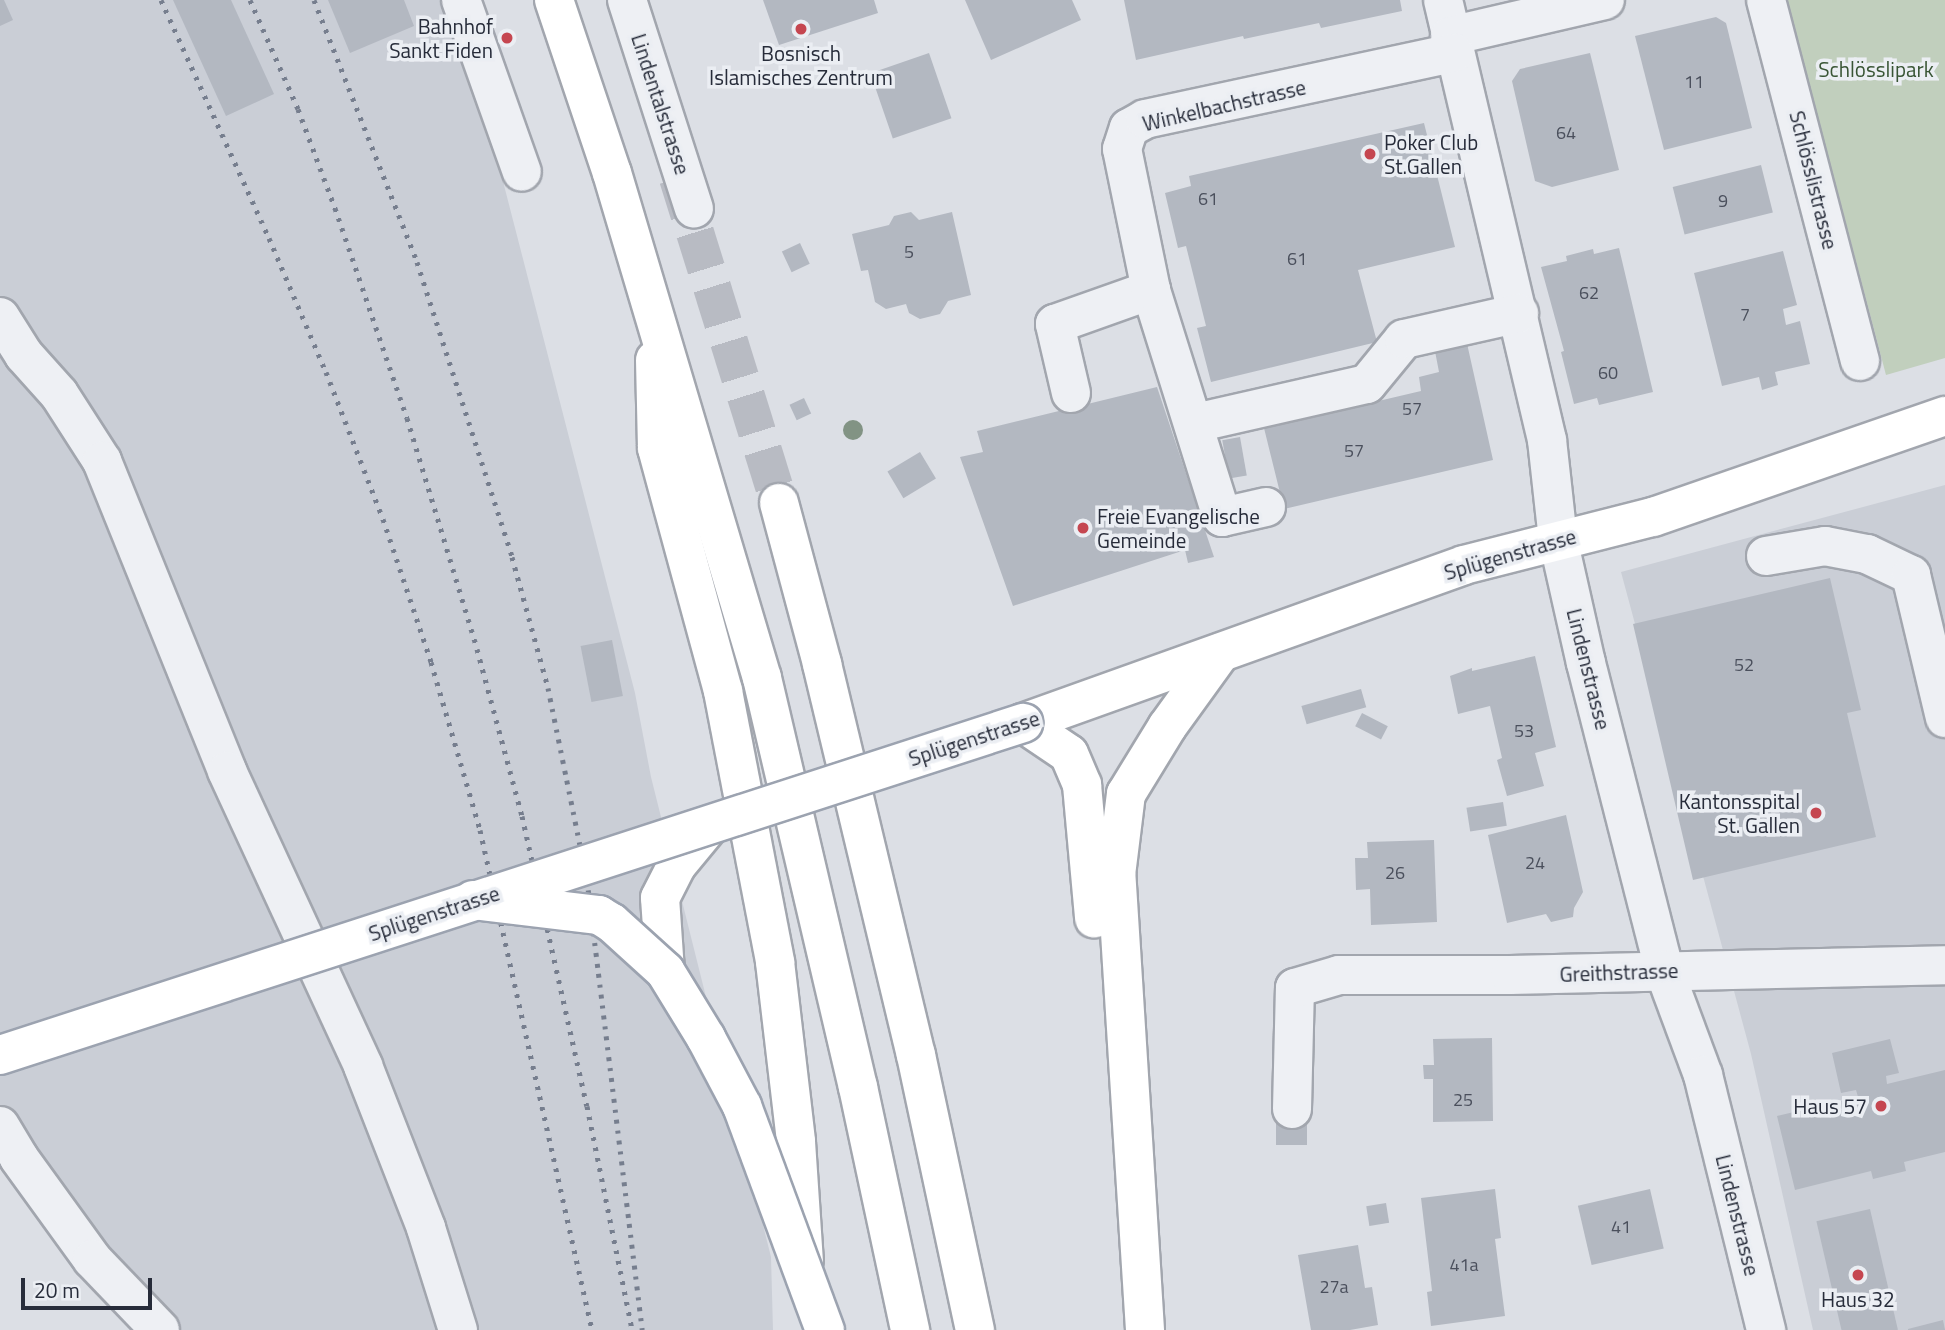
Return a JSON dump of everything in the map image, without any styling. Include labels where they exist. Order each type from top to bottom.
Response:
[{"type":"main road","points":[[554,0],[654,309],[762,678],[858,1087],[910,1330]]},
{"type":"main road","points":[[654,309],[657,448],[723,691],[775,962],[796,1142],[809,1330]]},
{"type":"main road","name":"Splügenstrasse","points":[[0,1055],[1023,723],[1464,565],[1653,517],[1945,416]]},
{"type":"main road","points":[[779,503],[822,664],[916,1055],[975,1330]]},
{"type":"main road","points":[[1142,1330],[1116,875],[1126,794],[1167,727],[1221,652]]},
{"type":"main road","points":[[1023,723],[1069,754],[1082,785],[1102,1030],[1142,1330]]},
{"type":"main road","points":[[664,971],[660,898],[676,866],[710,825]]},
{"type":"main road","points":[[473,900],[599,915],[612,923],[664,971],[706,1038],[742,1106],[825,1330]]},
{"type":"street","points":[[461,0],[522,172]]},
{"type":"street","name":"Lindentalstrasse","points":[[627,0],[694,209]]},
{"type":"street","points":[[1449,30],[1605,0]]},
{"type":"street","name":"Schlösslistrasse","points":[[1766,0],[1860,361]]},
{"type":"street","name":"Winkelbachstrasse","points":[[1266,507],[1222,517],[1195,423],[1151,290],[1122,149],[1129,128],[1145,119],[1449,30]]},
{"type":"street","name":"Lindenstrasse","points":[[1449,30],[1519,313],[1547,440],[1559,539],[1590,677],[1664,970],[1703,1075],[1766,1330]]},
{"type":"street","points":[[1071,393],[1055,324],[1151,290]]},
{"type":"street","points":[[1195,423],[1367,384],[1404,339],[1519,313]]},
{"type":"street","points":[[0,317],[24,355],[59,394],[102,461],[227,771],[363,1066],[426,1228],[458,1330]]},
{"type":"street","points":[[1766,556],[1825,546],[1867,554],[1911,575],[1945,718]]},
{"type":"street","name":"Greithstrasse","points":[[1292,1109],[1295,988],[1339,975],[1510,975],[1945,965]]},
{"type":"street","points":[[0,1126],[19,1158],[92,1259],[160,1330]]},
{"type":"shaded area","points":[[0,0],[443,0],[474,69],[635,693],[651,777],[771,1257],[773,1330],[160,1330],[0,1126]]},
{"type":"shaded area","name":"Kantonsspital St. Gallen","points":[[1945,485],[1945,1330],[1813,1330],[1751,1054],[1621,572]]},
{"type":"green space","name":"Schlösslipark","points":[[1787,0],[1945,0],[1945,358],[1886,375]]},
{"type":"building","points":[[0,0],[4,0],[13,20],[0,26]]},
{"type":"building","points":[[173,0],[231,0],[274,94],[226,116]]},
{"type":"building","points":[[328,0],[404,0],[414,26],[350,53]]},
{"type":"building","name":"Bosnisch Islamisches Zentrum","points":[[763,0],[874,0],[878,13],[779,45]]},
{"type":"building","points":[[965,0],[1072,0],[1081,20],[991,60]]},
{"type":"building","points":[[1124,0],[1400,0],[1402,11],[1321,28],[1319,23],[1244,39],[1243,36],[1136,60]]},
{"type":"building","points":[[1716,17],[1726,23],[1752,128],[1664,150],[1635,36]]},
{"type":"building","points":[[929,53],[951,118],[893,138],[870,73]]},
{"type":"building","points":[[1590,53],[1619,170],[1552,187],[1535,181],[1512,81],[1520,69]]},
{"type":"building","points":[[1424,123],[1455,247],[1358,270],[1377,342],[1211,382],[1197,328],[1206,326],[1186,246],[1178,248],[1165,193],[1191,186],[1189,176]]},
{"type":"building","points":[[1761,165],[1773,213],[1685,235],[1673,187]]},
{"type":"building","points":[[911,212],[919,220],[952,212],[971,295],[948,301],[940,314],[920,319],[909,313],[906,304],[886,309],[875,302],[868,270],[861,271],[852,234],[889,225],[894,216]]},
{"type":"building","points":[[800,243],[810,264],[792,272],[782,251]]},
{"type":"building","points":[[1619,248],[1653,392],[1599,405],[1597,398],[1574,404],[1561,352],[1564,351],[1541,267],[1567,261],[1566,256],[1593,249],[1594,254]]},
{"type":"building","points":[[1783,251],[1797,305],[1783,309],[1786,325],[1800,321],[1810,364],[1775,372],[1778,385],[1762,390],[1759,377],[1722,386],[1694,273]]},
{"type":"building","points":[[1466,339],[1493,460],[1284,509],[1264,428],[1421,391],[1419,377],[1439,372],[1434,346]]},
{"type":"building","name":"Freie Evangelische Gemeinde","points":[[1157,387],[1214,557],[1188,563],[1185,550],[1013,606],[960,457],[983,452],[977,431]]},
{"type":"building","points":[[804,398],[811,413],[797,420],[789,405]]},
{"type":"building","points":[[1240,437],[1247,475],[1229,479],[1222,440]]},
{"type":"building","points":[[920,452],[936,479],[903,498],[887,472]]},
{"type":"building","points":[[1830,578],[1861,710],[1847,713],[1876,837],[1693,880],[1633,624]]},
{"type":"building","points":[[612,640],[623,696],[591,702],[581,646]]},
{"type":"building","points":[[1535,656],[1556,747],[1535,753],[1544,786],[1507,796],[1497,760],[1502,758],[1490,706],[1458,714],[1450,676],[1472,668],[1472,671]]},
{"type":"building","points":[[1361,689],[1366,707],[1307,724],[1301,706]]},
{"type":"building","points":[[1362,713],[1388,726],[1381,740],[1355,726]]},
{"type":"building","points":[[1503,802],[1507,826],[1470,831],[1466,808]]},
{"type":"building","points":[[1566,815],[1583,892],[1574,908],[1573,917],[1551,922],[1546,914],[1507,923],[1488,835]]},
{"type":"building","points":[[1434,840],[1437,922],[1371,925],[1370,889],[1356,890],[1355,858],[1368,858],[1367,842]]},
{"type":"building","points":[[1492,1038],[1493,1121],[1433,1122],[1433,1079],[1424,1079],[1423,1065],[1434,1065],[1433,1039]]},
{"type":"building","name":"Haus 57","points":[[1890,1039],[1899,1073],[1886,1076],[1887,1084],[1945,1070],[1945,1152],[1904,1162],[1906,1171],[1873,1179],[1871,1171],[1795,1190],[1777,1116],[1858,1097],[1856,1090],[1841,1093],[1832,1053]]},
{"type":"building","points":[[1276,1109],[1307,1109],[1307,1145],[1276,1145]]},
{"type":"building","points":[[1495,1189],[1501,1238],[1495,1239],[1505,1316],[1431,1326],[1427,1292],[1432,1291],[1421,1198]]},
{"type":"building","points":[[1650,1189],[1664,1248],[1592,1265],[1578,1206]]},
{"type":"building","points":[[1386,1203],[1389,1223],[1369,1226],[1366,1206]]},
{"type":"building","name":"Haus 32","points":[[1870,1209],[1898,1330],[1841,1330],[1816,1221]]},
{"type":"building","points":[[1358,1245],[1365,1288],[1372,1287],[1378,1325],[1350,1330],[1311,1330],[1298,1255]]},
{"type":"building","points":[[1943,1320],[1945,1330],[1908,1330],[1908,1329]]},
{"type":"tunnel","points":[[678,178],[779,503]]},
{"type":"railway","points":[[161,0],[269,238],[326,372],[383,519],[431,662],[480,830],[592,1330]]},
{"type":"railway","points":[[250,0],[298,109],[335,208],[407,418],[477,649],[522,816],[587,1106],[632,1330]]},
{"type":"railway","points":[[314,0],[417,262],[512,557],[548,688],[587,880],[642,1330]]},
{"type":"place","name":"Bosnisch Islamisches Zentrum","points":[[801,29]]},
{"type":"place","name":"Bahnhof Sankt Fiden","points":[[507,38]]},
{"type":"place","name":"Poker Club St.Gallen","points":[[1370,154]]},
{"type":"place","name":"Freie Evangelische Gemeinde","points":[[1083,528]]},
{"type":"place","name":"Kantonsspital St. Gallen","points":[[1816,813]]},
{"type":"place","name":"Haus 57","points":[[1881,1106]]},
{"type":"place","name":"Haus 32","points":[[1858,1275]]}]
